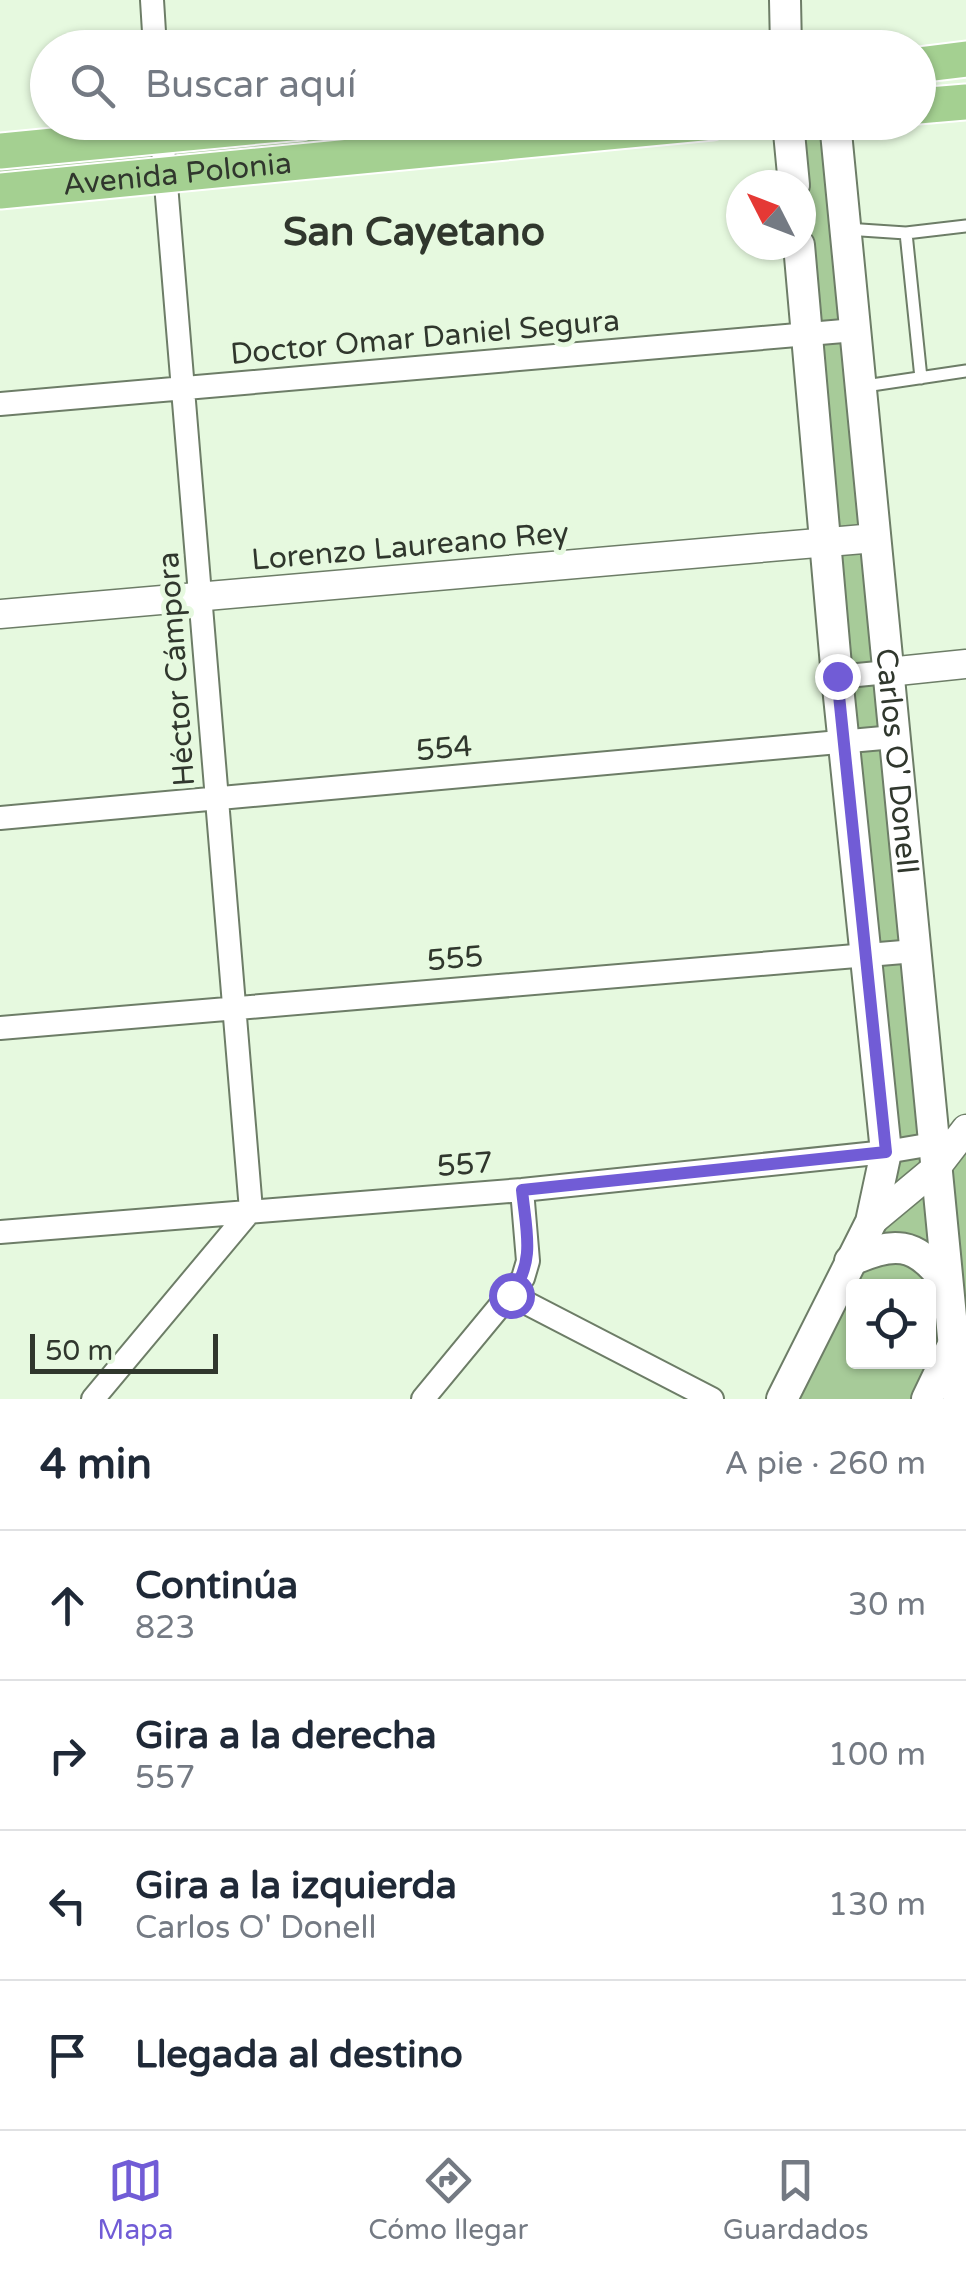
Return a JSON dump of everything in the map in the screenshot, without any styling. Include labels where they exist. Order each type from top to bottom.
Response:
[{"type":"main road","points":[[936,62],[966,59]]},
{"type":"main road","points":[[936,104],[966,102]]},
{"type":"main road","name":"Avenida Polonia","points":[[0,151],[81,140]]},
{"type":"main road","name":"Avenida Polonia","points":[[0,191],[523,140]]},
{"type":"main road","points":[[790,140],[793,170]]},
{"type":"main road","name":"Carlos O' Donell","points":[[837,140],[934,1156],[956,1280],[952,1347],[959,1399]]},
{"type":"main road","name":"Carlos O' Donell","points":[[782,1399],[871,1222],[886,1152],[837,676],[800,260]]},
{"type":"main road","points":[[850,1262],[875,1250],[902,1247],[928,1258],[956,1280]]},
{"type":"main road","points":[[927,1399],[952,1347]]},
{"type":"street","points":[[152,0],[154,30]]},
{"type":"street","name":"Héctor Cámpora","points":[[163,140],[251,1210]]},
{"type":"street","name":"Doctor Omar Daniel Segura","points":[[0,404],[855,330]]},
{"type":"street","name":"Lorenzo Laureano Rey","points":[[0,614],[875,538]]},
{"type":"street","points":[[837,676],[966,664]]},
{"type":"street","name":"554","points":[[0,818],[894,737]]},
{"type":"street","name":"555","points":[[0,1028],[915,950]]},
{"type":"street","points":[[871,1222],[934,1156],[966,1129]]},
{"type":"street","name":"557","points":[[0,1232],[522,1190],[886,1152],[934,1156]]},
{"type":"street","points":[[422,1399],[523,1278],[528,1261],[522,1190]]},
{"type":"street","points":[[93,1399],[251,1210]]},
{"type":"street","points":[[511,1295],[712,1399]]},
{"type":"street","points":[[952,1347],[966,1318]]},
{"type":"lane","points":[[845,228],[906,233],[966,226]]},
{"type":"lane","points":[[906,233],[921,378]]},
{"type":"lane","points":[[860,386],[966,371]]},
{"type":"green space","points":[[114,140],[534,140],[0,191],[0,151]]},
{"type":"green space","points":[[792,140],[837,140],[936,1166],[966,1129],[966,1318],[959,1399],[782,1399],[879,1195],[802,260],[816,260],[816,170],[798,170]]},
{"type":"district","name":"San Cayetano","points":[[414,231]]},
{"type":"route","points":[[511,1295],[523,1278],[528,1261],[522,1190],[886,1152],[837,676]]}]
